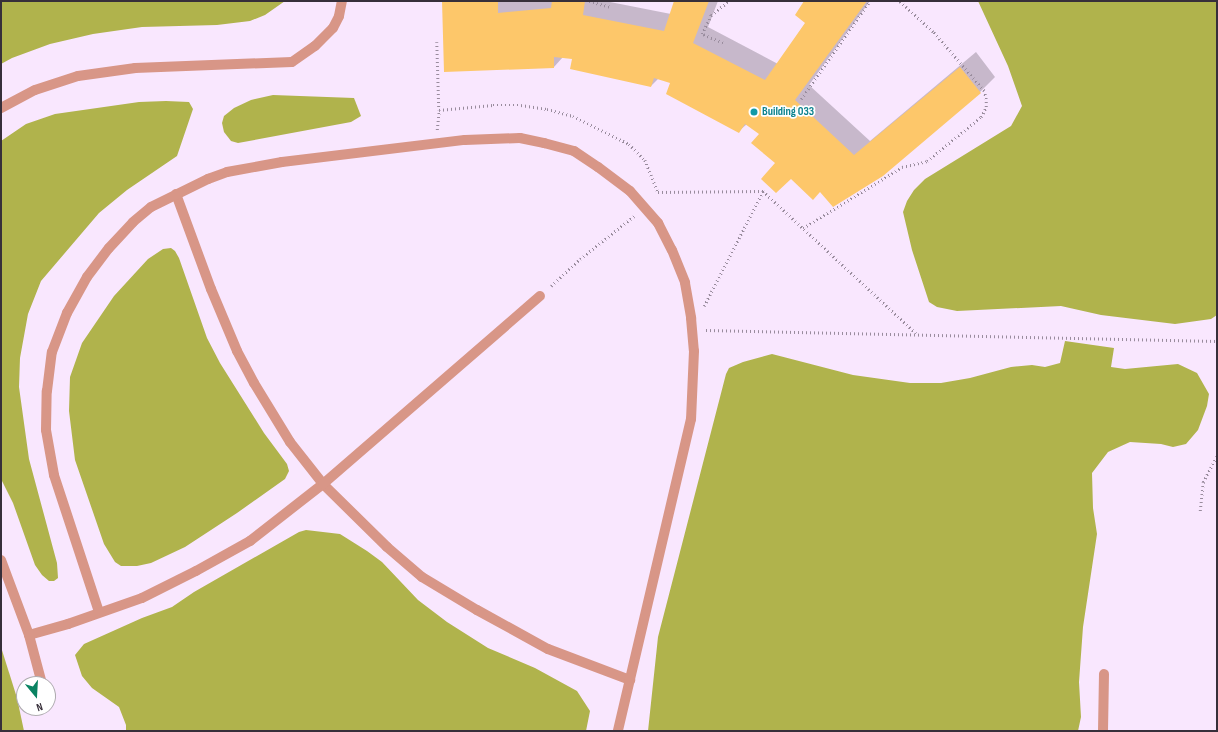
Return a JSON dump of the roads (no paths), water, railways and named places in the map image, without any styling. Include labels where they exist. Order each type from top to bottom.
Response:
[{"type":"lane","points":[[1,108],[35,90],[78,76],[135,68],[292,62],[315,46],[333,28],[340,16],[342,1]]},
{"type":"lane","points":[[99,612],[54,475],[46,430],[47,391],[52,352],[67,313],[87,277],[109,248],[151,207],[176,194],[227,172],[282,162],[465,140],[520,138],[574,151],[630,191],[658,223],[672,250],[685,283],[694,351],[691,418],[618,731]]},
{"type":"lane","points":[[176,194],[211,288],[237,351],[254,383],[290,442],[323,484],[387,547],[422,576],[477,610],[548,649],[630,680]]},
{"type":"lane","points":[[29,635],[68,624],[142,598],[250,540],[323,484],[540,296]]},
{"type":"lane","points":[[1,560],[29,635],[40,676]]},
{"type":"lane","points":[[1102,731],[1104,674]]},
{"type":"place","name":"Building 033","points":[[754,112]]}]
